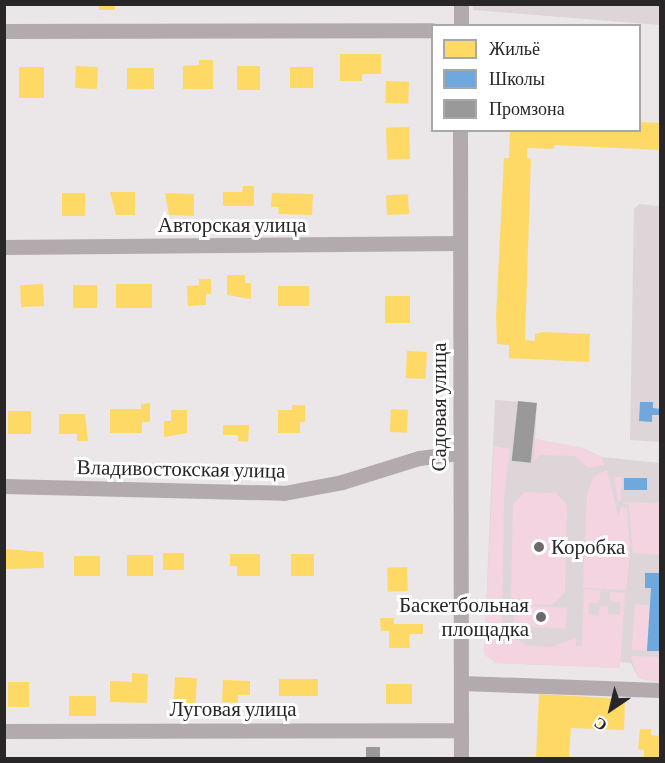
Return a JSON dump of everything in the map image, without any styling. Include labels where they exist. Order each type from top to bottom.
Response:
[{"type":"street","points":[[461,4],[461,24]]},
{"type":"street","points":[[4,31],[431,30]]},
{"type":"street","name":"Садовая улица","points":[[460,132],[461,759]]},
{"type":"street","name":"Авторская улица","points":[[4,247],[460,243]]},
{"type":"street","name":"Владивостокская улица","points":[[4,486],[284,493],[342,482],[418,458],[459,453]]},
{"type":"street","points":[[461,683],[660,690]]},
{"type":"street","name":"Луговая улица","points":[[4,731],[461,730]]},
{"type":"shaded area","points":[[473,5],[660,5],[660,25],[473,10]]},
{"type":"shaded area","points":[[639,204],[660,206],[660,442],[630,440],[634,209]]},
{"type":"shaded area","points":[[495,400],[537,403],[535,439],[583,448],[602,457],[660,463],[660,682],[638,678],[631,663],[620,662],[620,668],[496,663],[484,654]]},
{"type":"shaded area","points":[[535,439],[583,448],[602,457],[604,465],[588,468],[575,456],[539,455],[534,462]]},
{"type":"shaded area","points":[[494,446],[510,449],[504,496],[502,630],[526,645],[551,647],[576,638],[576,646],[582,646],[584,589],[601,590],[599,603],[589,603],[588,614],[599,616],[600,606],[608,607],[608,614],[620,615],[620,602],[610,601],[610,592],[625,593],[620,668],[496,663],[484,654]]},
{"type":"shaded area","points":[[607,470],[618,516],[621,507],[627,508],[630,553],[626,590],[583,588],[587,495],[593,477]]},
{"type":"shaded area","points":[[614,477],[622,477],[621,501],[618,501]]},
{"type":"shaded area","name":"Коробка","points":[[525,492],[556,493],[567,505],[565,592],[552,605],[522,604],[511,597],[513,504]]},
{"type":"shaded area","points":[[621,502],[660,503],[660,555],[633,553],[629,505]]},
{"type":"shaded area","points":[[635,604],[650,605],[647,651],[632,650]]},
{"type":"shaded area","name":"Баскетбольная площадка","points":[[515,605],[567,608],[566,629],[514,626]]},
{"type":"shaded area","points":[[631,656],[660,657],[660,682],[638,678]]},
{"type":"building: Жильё","points":[[99,4],[115,4],[115,10],[99,10]]},
{"type":"building: Жильё","points":[[340,54],[381,54],[381,74],[362,74],[362,81],[340,81]]},
{"type":"building: Жильё","points":[[199,60],[213,60],[213,89],[183,89],[183,66],[199,65]]},
{"type":"building: Жильё","points":[[76,66],[98,67],[97,89],[75,88]]},
{"type":"building: Жильё","points":[[237,66],[260,66],[260,90],[237,90]]},
{"type":"building: Жильё","points":[[19,67],[44,67],[44,98],[19,98]]},
{"type":"building: Жильё","points":[[290,67],[313,67],[313,88],[290,88]]},
{"type":"building: Жильё","points":[[127,68],[154,68],[154,89],[127,89]]},
{"type":"building: Жильё","points":[[386,81],[409,82],[408,104],[385,103]]},
{"type":"building: Жильё","points":[[641,122],[660,123],[660,150],[554,145],[554,149],[527,148],[527,158],[531,159],[525,340],[535,341],[535,334],[543,332],[590,334],[589,362],[509,358],[509,345],[497,344],[496,317],[504,158],[509,158],[510,132],[641,132]]},
{"type":"building: Жильё","points":[[409,127],[410,159],[387,160],[386,128]]},
{"type":"building: Жильё","points":[[243,186],[254,186],[254,206],[223,206],[223,192],[242,192]]},
{"type":"building: Жильё","points":[[110,192],[135,192],[135,215],[116,215]]},
{"type":"building: Жильё","points":[[62,193],[85,193],[85,216],[62,216]]},
{"type":"building: Жильё","points":[[165,193],[194,194],[194,216],[169,215]]},
{"type":"building: Жильё","points":[[272,193],[313,194],[312,215],[278,214],[279,207],[271,207]]},
{"type":"building: Жильё","points":[[408,194],[409,214],[387,215],[386,195]]},
{"type":"building: Жильё","points":[[227,275],[245,275],[245,283],[251,283],[251,299],[227,295]]},
{"type":"building: Жильё","points":[[199,279],[211,279],[211,294],[206,294],[206,305],[188,306],[187,286],[199,285]]},
{"type":"building: Жильё","points":[[43,284],[44,306],[21,307],[20,285]]},
{"type":"building: Жильё","points":[[116,284],[152,284],[152,308],[116,308]]},
{"type":"building: Жильё","points":[[73,285],[97,285],[97,308],[73,308]]},
{"type":"building: Жильё","points":[[278,286],[309,286],[309,306],[278,306]]},
{"type":"building: Жильё","points":[[385,296],[410,296],[410,323],[385,323]]},
{"type":"building: Жильё","points":[[407,351],[427,352],[426,379],[406,378]]},
{"type":"building: Жильё","points":[[150,403],[150,422],[142,422],[142,433],[110,433],[110,409],[141,409],[141,404]]},
{"type":"building: Жильё","points":[[292,405],[305,405],[305,422],[300,422],[300,433],[278,433],[278,410],[292,410]]},
{"type":"building: Жильё","points":[[391,409],[408,410],[407,433],[390,432]]},
{"type":"building: Жильё","points":[[171,410],[187,410],[187,433],[164,437],[164,421],[171,421]]},
{"type":"building: Жильё","points":[[8,411],[31,411],[31,434],[8,434]]},
{"type":"building: Жильё","points":[[59,414],[85,414],[88,441],[77,441],[77,434],[59,434]]},
{"type":"building: Жильё","points":[[223,425],[249,425],[248,442],[238,441],[238,435],[223,435]]},
{"type":"building: Жильё","points":[[5,549],[43,552],[44,568],[5,569]]},
{"type":"building: Жильё","points":[[163,553],[184,553],[184,570],[163,570]]},
{"type":"building: Жильё","points":[[230,554],[260,554],[260,576],[237,576],[237,566],[230,566]]},
{"type":"building: Жильё","points":[[291,554],[314,554],[314,576],[291,576]]},
{"type":"building: Жильё","points":[[127,555],[153,555],[153,576],[127,576]]},
{"type":"building: Жильё","points":[[74,556],[100,556],[100,576],[74,576]]},
{"type":"building: Жильё","points":[[407,567],[408,591],[388,592],[387,568]]},
{"type":"building: Жильё","points":[[380,618],[394,618],[394,624],[423,624],[423,634],[409,634],[410,648],[389,648],[389,631],[381,631]]},
{"type":"building: Жильё","points":[[132,673],[148,674],[147,703],[110,702],[110,681],[132,682]]},
{"type":"building: Жильё","points":[[175,677],[197,678],[196,704],[174,703]]},
{"type":"building: Жильё","points":[[279,679],[318,679],[318,696],[279,696]]},
{"type":"building: Жильё","points":[[223,680],[250,681],[250,695],[238,695],[238,703],[222,702]]},
{"type":"building: Жильё","points":[[8,682],[29,682],[29,707],[8,707]]},
{"type":"building: Жильё","points":[[386,684],[412,684],[412,704],[386,704]]},
{"type":"building: Жильё","points":[[539,694],[625,699],[624,730],[571,728],[569,758],[536,758]]},
{"type":"building: Жильё","points":[[69,696],[96,696],[96,716],[69,716]]},
{"type":"building: Жильё","points":[[640,729],[651,729],[651,735],[660,736],[660,758],[644,758],[644,750],[638,749]]},
{"type":"building: Школы","points":[[640,402],[653,402],[653,408],[660,409],[659,415],[652,415],[652,422],[639,421]]},
{"type":"building: Школы","points":[[624,478],[647,478],[647,490],[624,490]]},
{"type":"building: Школы","points":[[645,573],[660,573],[660,651],[647,651],[651,588],[645,588]]},
{"type":"building: Промзона","points":[[518,401],[537,403],[531,463],[512,461]]},
{"type":"building: Промзона","points":[[366,747],[380,747],[380,758],[366,758]]},
{"type":"place","name":"Коробка","points":[[539,547]]},
{"type":"place","name":"Баскетбольная площадка","points":[[541,617]]}]
